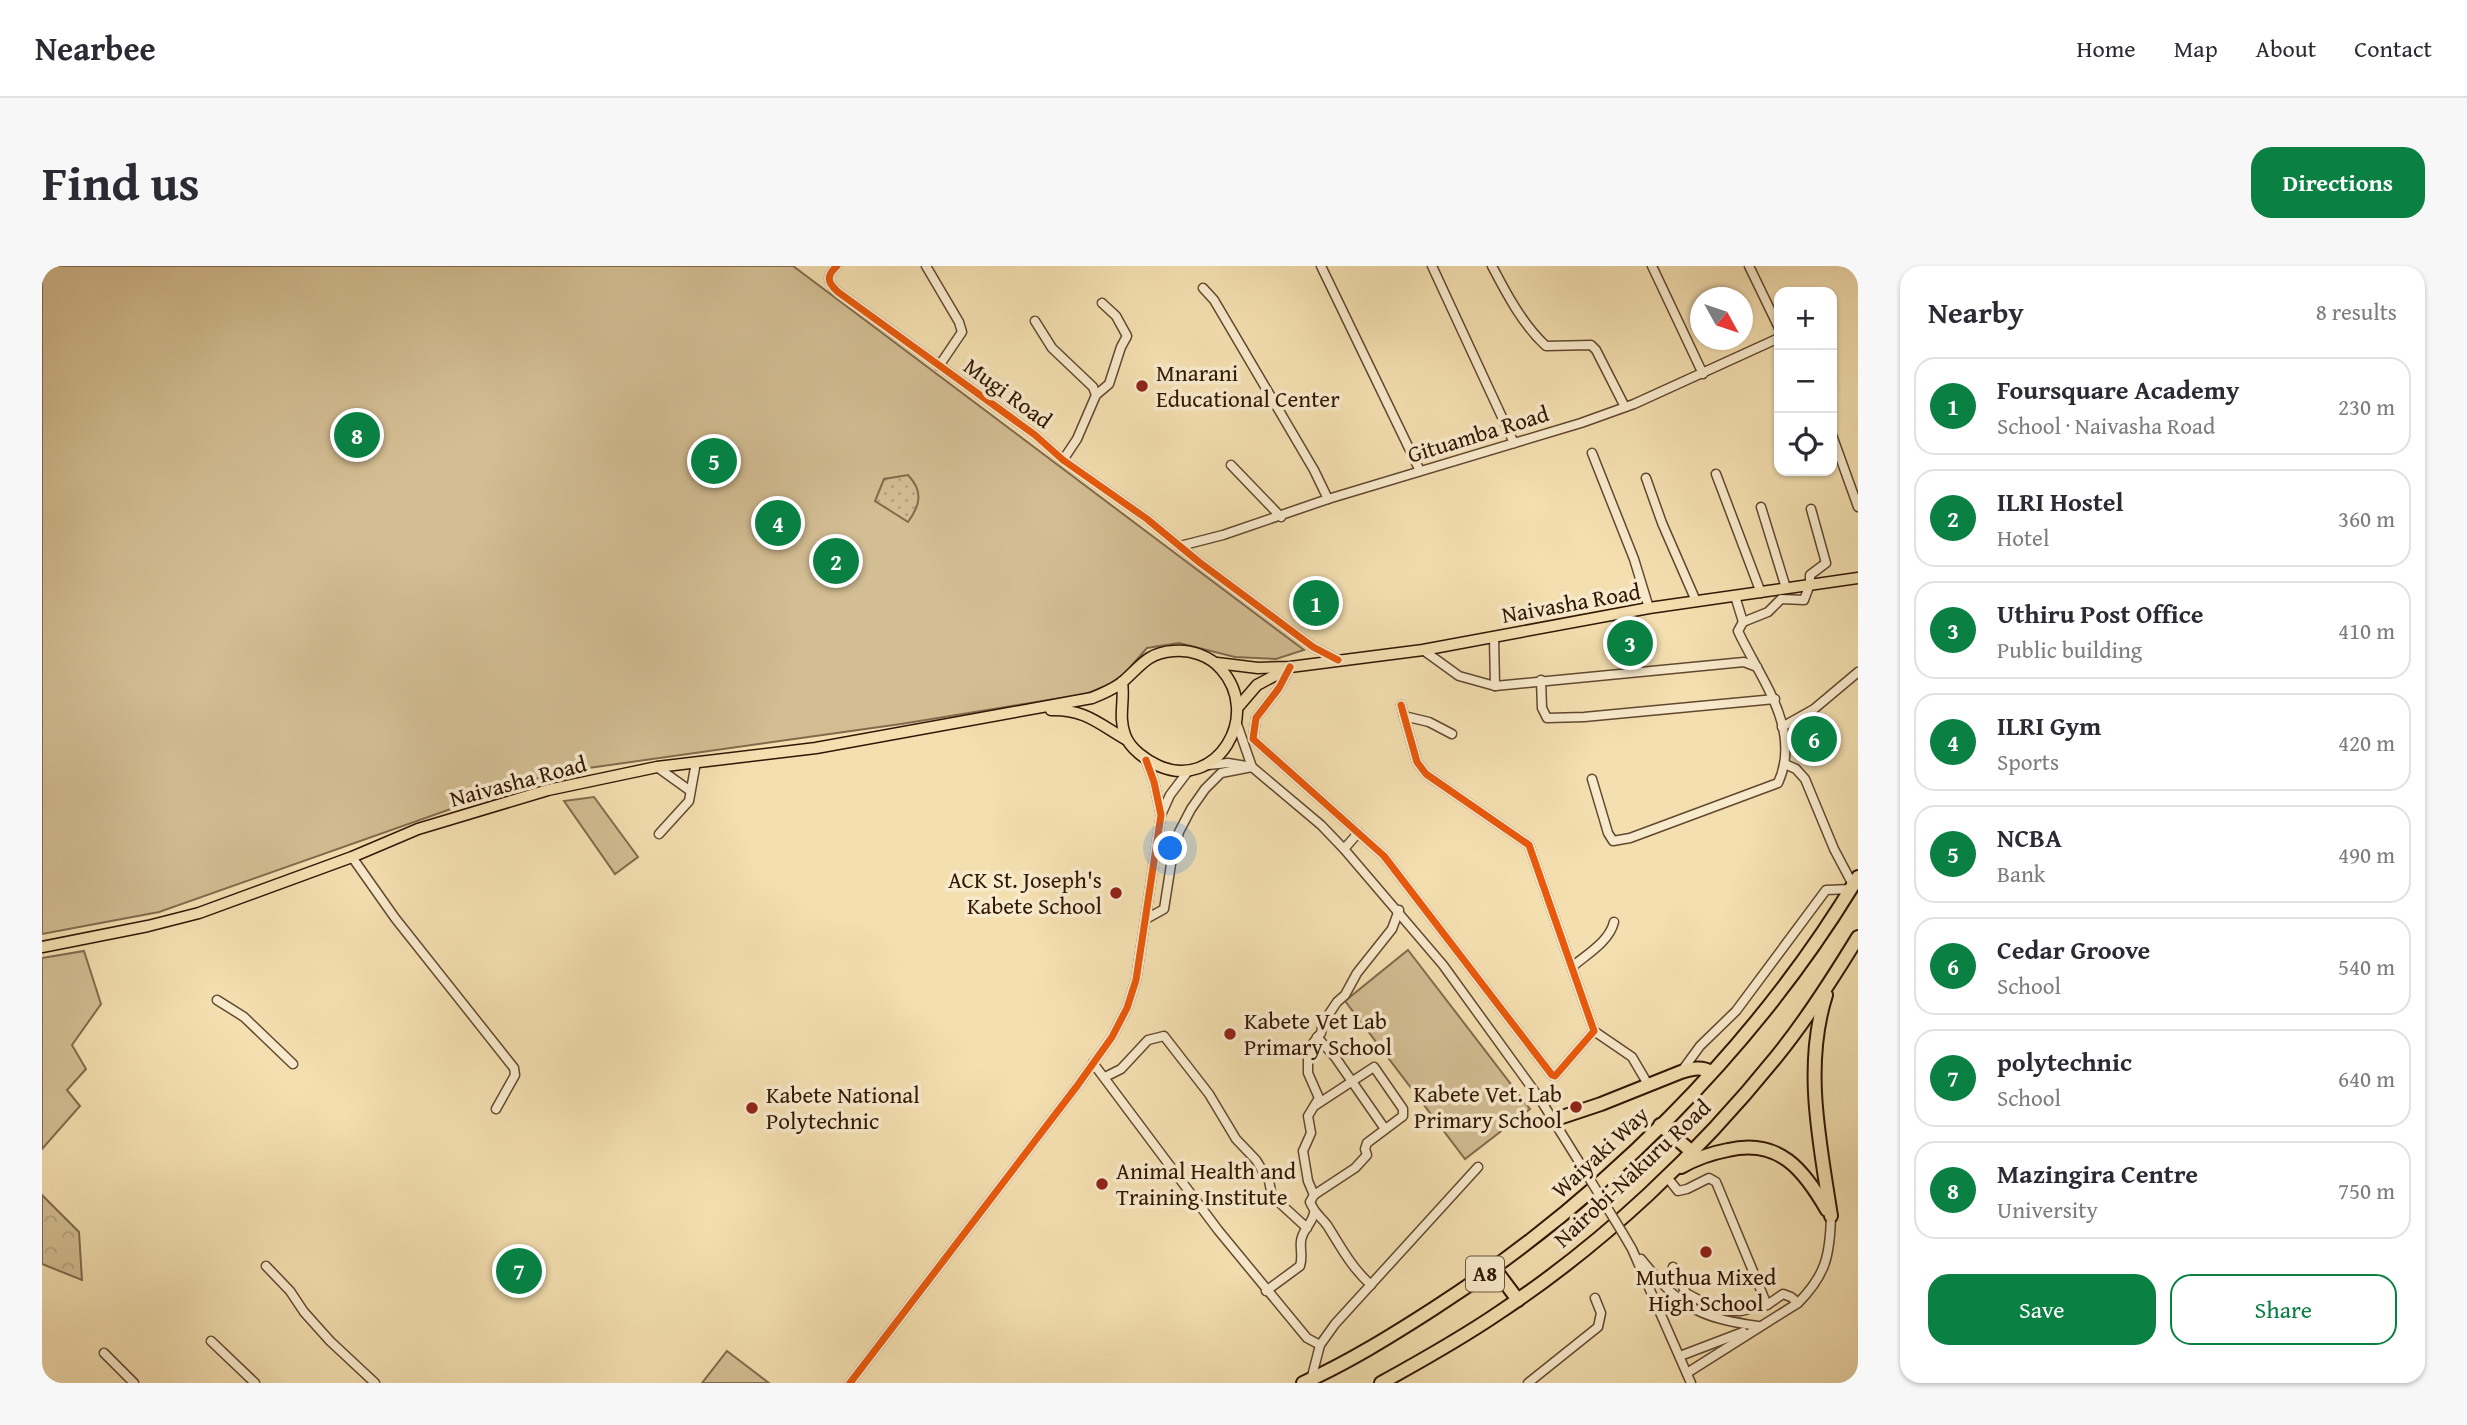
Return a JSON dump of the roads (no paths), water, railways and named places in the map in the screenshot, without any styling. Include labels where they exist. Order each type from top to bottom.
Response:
[{"type":"highway","name":"Waiyaki Way","points":[[1307,1381],[1395,1334],[1494,1268],[1577,1205],[1711,1072],[1774,997],[1833,918],[1854,884]]},
{"type":"highway","name":"Nairobi-Nakuru Road","points":[[1381,1383],[1455,1341],[1518,1300],[1594,1241],[1667,1177],[1727,1115],[1779,1055],[1858,937]]},
{"type":"highway","points":[[1831,981],[1817,1030],[1814,1097],[1831,1216]]},
{"type":"highway","points":[[1553,1120],[1681,1072],[1695,1068],[1711,1072]]},
{"type":"highway","points":[[1660,1125],[1691,1152]]},
{"type":"highway","points":[[1667,1177],[1687,1164],[1720,1152],[1757,1146],[1786,1159],[1800,1171],[1809,1180],[1831,1216]]},
{"type":"highway","points":[[1494,1268],[1518,1300]]},
{"type":"main road","name":"Naivasha Road","points":[[1293,666],[1423,650],[1649,608],[1858,578]]},
{"type":"main road","points":[[1171,650],[1206,657],[1216,663],[1230,679],[1239,706],[1234,733],[1208,765],[1189,771],[1164,768],[1146,760],[1127,740],[1120,718],[1122,682],[1140,663],[1171,650]]},
{"type":"main road","points":[[1216,663],[1235,667],[1293,666]]},
{"type":"main road","points":[[1239,706],[1257,685],[1293,666]]},
{"type":"main road","name":"Naivasha Road","points":[[42,947],[199,913],[418,829],[548,790],[657,767],[816,748],[1092,698],[1122,682]]},
{"type":"main road","name":"Naivasha Road","points":[[1020,711],[1059,710],[1079,713],[1103,724],[1127,740]]},
{"type":"street","name":"Mugi Road","points":[[837,266],[829,274],[830,284],[1035,435],[1063,460],[1147,519],[1313,647],[1338,660]]},
{"type":"street","points":[[926,266],[959,322],[962,332],[939,366]]},
{"type":"street","points":[[1321,266],[1420,471]]},
{"type":"street","points":[[1432,266],[1514,443]]},
{"type":"street","points":[[1492,266],[1524,319],[1546,346],[1591,345],[1596,350],[1625,407]]},
{"type":"street","points":[[1652,266],[1703,374]]},
{"type":"street","points":[[1749,266],[1774,318]]},
{"type":"street","points":[[1203,288],[1214,300],[1328,499]]},
{"type":"street","points":[[1063,460],[1077,439],[1096,395],[1109,384],[1121,346],[1127,336],[1116,316],[1102,303]]},
{"type":"street","points":[[1035,321],[1052,348],[1093,387],[1096,395]]},
{"type":"street","name":"Gituamba Road","points":[[1180,546],[1281,517],[1328,499],[1625,407],[1774,340]]},
{"type":"street","points":[[1837,449],[1858,507]]},
{"type":"street","points":[[1591,453],[1634,559],[1649,608]]},
{"type":"street","points":[[1231,465],[1281,517]]},
{"type":"street","points":[[1716,474],[1761,593]]},
{"type":"street","points":[[1646,478],[1662,523],[1696,601]]},
{"type":"street","points":[[1760,507],[1786,588]]},
{"type":"street","points":[[1592,779],[1608,833],[1613,841],[1630,838],[1780,781],[1784,764],[1782,727],[1775,699],[1738,631],[1743,622],[1768,612],[1781,599],[1804,600],[1810,584],[1810,575],[1824,566],[1826,559],[1811,509]]},
{"type":"street","points":[[1735,596],[1743,622]]},
{"type":"street","points":[[1494,637],[1495,686]]},
{"type":"street","points":[[1423,650],[1459,676],[1495,686],[1744,662],[1757,667]]},
{"type":"street","points":[[1293,666],[1256,718],[1253,739],[1384,856],[1552,1075],[1555,1076],[1594,1031]]},
{"type":"street","points":[[1782,727],[1814,709],[1858,672]]},
{"type":"street","points":[[1541,680],[1542,708],[1547,718],[1575,718],[1775,699]]},
{"type":"street","points":[[1401,705],[1417,762],[1426,774],[1529,845],[1594,1031],[1632,1057],[1649,1086]]},
{"type":"street","points":[[1404,716],[1429,722],[1452,734]]},
{"type":"street","points":[[1237,724],[1252,767]]},
{"type":"street","points":[[1146,760],[1161,815]]},
{"type":"street","points":[[659,834],[689,800],[696,762]]},
{"type":"street","points":[[1208,765],[1228,763],[1252,767],[1321,825],[1399,910],[1488,1024],[1586,1173],[1632,1249],[1691,1383]]},
{"type":"street","points":[[1681,1072],[1700,1046],[1736,1011],[1826,890],[1854,884],[1834,849],[1805,779],[1797,769],[1784,764]]},
{"type":"street","points":[[657,767],[690,790]]},
{"type":"street","points":[[1146,919],[1164,909],[1172,858],[1180,832],[1205,789],[1221,773],[1252,767]]},
{"type":"street","points":[[850,1383],[1112,1037],[1127,1008],[1136,980],[1161,815],[1170,795],[1189,771]]},
{"type":"street","points":[[1344,849],[1358,834]]},
{"type":"street","points":[[352,856],[403,927],[514,1068],[515,1075],[496,1109]]},
{"type":"street","points":[[1314,1195],[1308,1181],[1303,1151],[1311,1133],[1308,1116],[1319,1098],[1308,1073],[1310,1047],[1357,973],[1392,929],[1399,910]]},
{"type":"street","points":[[1572,967],[1603,942],[1612,932],[1614,922]]},
{"type":"street","points":[[217,1000],[244,1017],[293,1064]]},
{"type":"street","points":[[1105,1077],[1121,1069],[1148,1040],[1164,1036],[1209,1094],[1236,1139],[1260,1166],[1269,1181],[1272,1196],[1307,1228]]},
{"type":"street","points":[[1317,1037],[1335,1057],[1385,1129]]},
{"type":"street","points":[[1093,1063],[1266,1291],[1307,1338],[1320,1345]]},
{"type":"street","points":[[1316,1105],[1374,1068],[1403,1109],[1403,1116],[1367,1143],[1364,1149],[1367,1156],[1355,1168],[1314,1195],[1310,1202],[1314,1213],[1325,1223],[1355,1271],[1371,1285]]},
{"type":"street","points":[[1307,1381],[1320,1345],[1478,1167]]},
{"type":"street","points":[[1667,1177],[1678,1191],[1709,1178],[1716,1182],[1767,1305]]},
{"type":"street","points":[[1266,1291],[1300,1266],[1301,1240],[1312,1223],[1314,1213]]},
{"type":"street","points":[[1687,1373],[1798,1303],[1810,1290],[1827,1260],[1831,1216]]},
{"type":"street","points":[[1632,1249],[1680,1302],[1706,1316],[1758,1326]]},
{"type":"street","points":[[266,1266],[330,1341],[375,1383]]},
{"type":"street","points":[[1673,1267],[1686,1293],[1710,1308],[1733,1311],[1767,1305],[1783,1294],[1798,1303]]},
{"type":"street","points":[[1528,1383],[1598,1327],[1601,1313],[1595,1298]]},
{"type":"street","points":[[1680,1356],[1758,1326]]},
{"type":"street","points":[[211,1341],[255,1383]]},
{"type":"street","points":[[104,1353],[134,1383]]},
{"type":"place","name":"Mnarani Educational Center","points":[[1142,386]]},
{"type":"place","name":"Mazingira Centre","points":[[357,435]]},
{"type":"place","name":"NCBA","points":[[714,461]]},
{"type":"place","name":"ILRI Gym","points":[[778,523]]},
{"type":"place","name":"ILRI Hostel","points":[[836,561]]},
{"type":"place","name":"Foursquare Academy","points":[[1316,603]]},
{"type":"place","name":"Uthiru Post Office","points":[[1630,643]]},
{"type":"place","name":"Cedar Groove","points":[[1814,739]]},
{"type":"place","name":"ACK St. Joseph's Kabete School","points":[[1116,893]]},
{"type":"place","name":"Kabete Vet Lab Primary School","points":[[1230,1034]]},
{"type":"place","name":"Kabete Vet. Lab Primary School","points":[[1576,1107]]},
{"type":"place","name":"Kabete National Polytechnic","points":[[752,1108]]},
{"type":"place","name":"Animal Health and Training Institute","points":[[1102,1184]]},
{"type":"place","name":"Muthua Mixed High School","points":[[1706,1252]]},
{"type":"place","name":"polytechnic","points":[[519,1271]]}]
